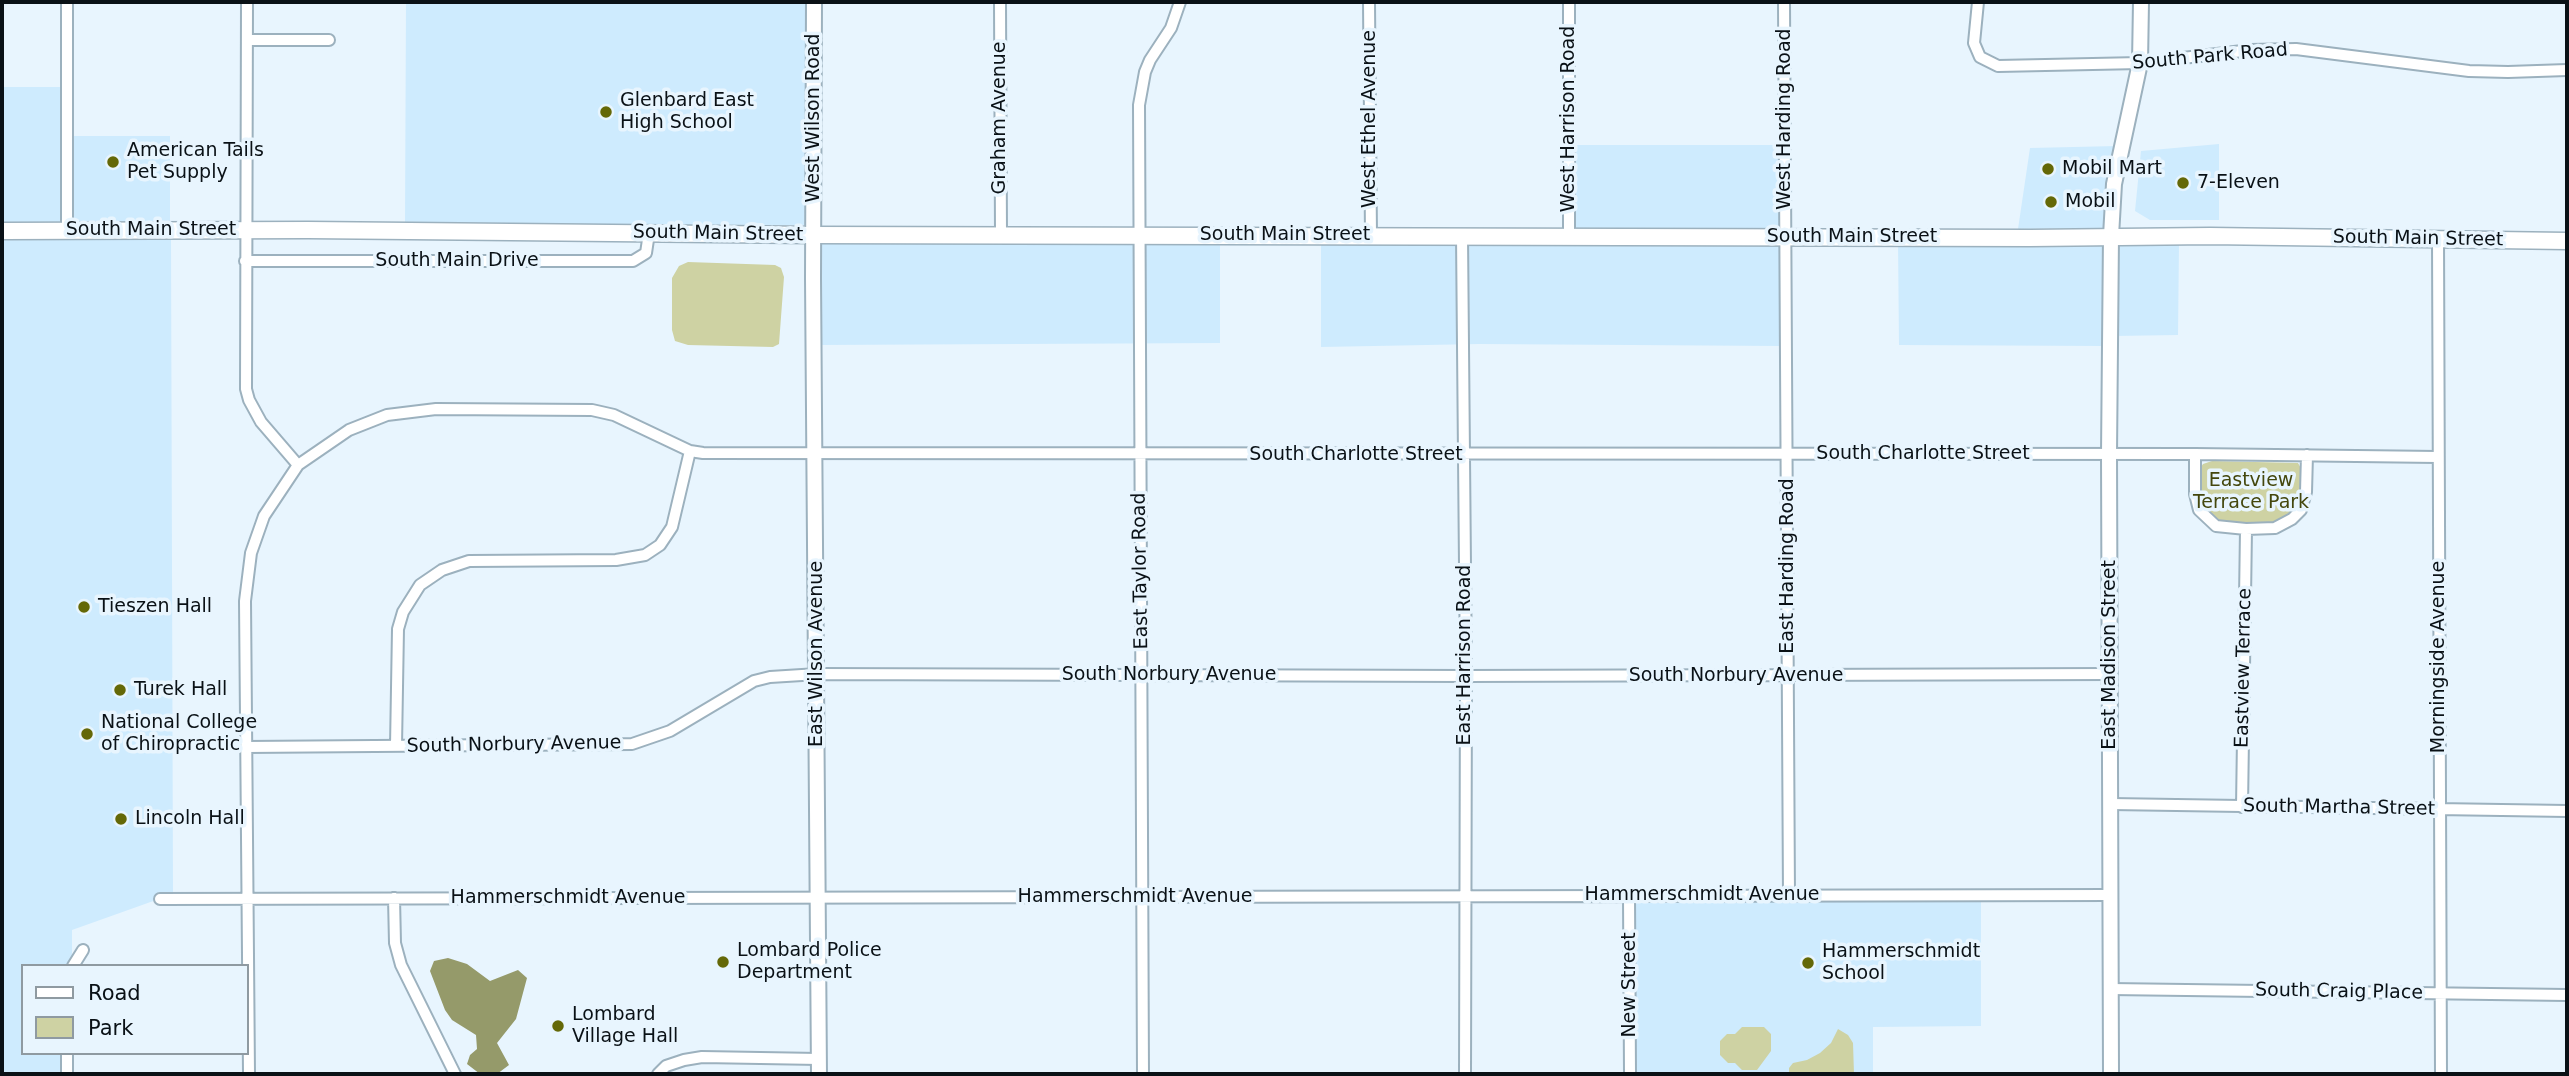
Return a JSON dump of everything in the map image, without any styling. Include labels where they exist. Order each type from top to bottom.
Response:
[{"type":"main road","name":"South Main Street","points":[[2,231],[2111,236],[2567,240]]},
{"type":"street","points":[[67,2],[67,231]]},
{"type":"street","points":[[247,2],[246,389],[261,422],[298,465],[264,516],[251,553],[245,601],[248,1074]]},
{"type":"street","name":"West Wilson Road","points":[[814,2],[814,235]]},
{"type":"street","name":"Graham Avenue","points":[[1000,2],[1000,234]]},
{"type":"street","name":"East Taylor Road","points":[[1143,1074],[1139,105],[1141,86],[1150,60],[1171,28],[1180,2]]},
{"type":"street","name":"West Ethel Avenue","points":[[1369,2],[1371,236]]},
{"type":"street","name":"West Harrison Road","points":[[1569,2],[1569,236]]},
{"type":"street","name":"West Harding Road","points":[[1784,2],[1786,237]]},
{"type":"street","name":"South Park Road","points":[[1978,2],[1974,37],[1980,57],[1998,66],[2140,64],[2251,50],[2296,49],[2469,71],[2567,70]]},
{"type":"street","name":"East Madison Street","points":[[2111,1074],[2111,236],[2114,184],[2140,64],[2141,2]]},
{"type":"street","points":[[247,40],[329,40]]},
{"type":"street","name":"South Main Drive","points":[[245,261],[633,261],[646,253],[649,233]]},
{"type":"street","name":"East Wilson Avenue","points":[[814,235],[819,1074]]},
{"type":"street","name":"East Harrison Road","points":[[1462,236],[1466,676],[1465,1074]]},
{"type":"street","name":"East Harding Road","points":[[1786,237],[1789,895]]},
{"type":"street","name":"Morningside Avenue","points":[[2438,239],[2441,1074]]},
{"type":"street","name":"South Charlotte Street","points":[[298,465],[335,438],[366,422],[414,410],[436,409],[599,411],[619,417],[690,452],[2195,454],[2437,457]]},
{"type":"street","points":[[396,746],[398,629],[403,612],[420,585],[442,570],[469,561],[616,560],[645,555],[660,545],[673,527],[690,452]]},
{"type":"street","points":[[2195,454],[2195,494],[2199,510],[2216,526],[2246,529],[2275,528],[2292,519],[2301,510],[2306,492],[2307,455]]},
{"type":"street","name":"Eastview Terrace","points":[[2242,807],[2246,529]]},
{"type":"street","name":"South Norbury Avenue","points":[[246,747],[632,744],[670,732],[754,681],[770,677],[818,674],[2110,674]]},
{"type":"street","name":"South Martha Street","points":[[2111,804],[2567,811]]},
{"type":"street","name":"Hammerschmidt Avenue","points":[[160,899],[2110,895]]},
{"type":"street","name":"New Street","points":[[1629,896],[1630,1074]]},
{"type":"street","points":[[394,898],[395,943],[401,965],[455,1074]]},
{"type":"street","points":[[74,964],[83,950]]},
{"type":"street","name":"South Craig Place","points":[[2110,989],[2567,995]]},
{"type":"street","points":[[67,1055],[67,1074]]},
{"type":"street","points":[[658,1074],[666,1066],[702,1057],[819,1059]]},
{"type":"shaded area","name":"Glenbard East High School","points":[[406,2],[805,2],[806,225],[405,224]]},
{"type":"shaded area","points":[[2,87],[72,87],[73,136],[170,136],[170,223],[2,223]]},
{"type":"shaded area","points":[[2219,144],[2219,220],[2150,220],[2135,211],[2141,151]]},
{"type":"shaded area","points":[[1566,145],[1790,145],[1791,232],[1566,230]]},
{"type":"shaded area","points":[[2117,146],[2106,228],[2018,229],[2030,148]]},
{"type":"shaded area","points":[[2,237],[171,237],[173,894],[72,930],[72,964],[21,964],[21,1055],[72,1055],[72,1074],[2,1074]]},
{"type":"shaded area","points":[[818,237],[1220,239],[1220,343],[818,345]]},
{"type":"shaded area","points":[[1321,241],[1781,241],[1782,346],[1479,344],[1321,347]]},
{"type":"shaded area","points":[[1898,241],[2104,241],[2106,346],[1899,345]]},
{"type":"shaded area","points":[[2114,241],[2179,243],[2178,335],[2113,336]]},
{"type":"shaded area","name":"Hammerschmidt School","points":[[1634,900],[1981,900],[1981,1026],[1873,1027],[1873,1074],[1636,1074]]},
{"type":"shaded area","points":[[448,958],[467,964],[490,981],[518,970],[527,978],[516,1019],[497,1043],[509,1065],[497,1074],[480,1074],[467,1064],[470,1055],[477,1049],[476,1035],[452,1020],[445,1010],[430,971],[434,961]]},
{"type":"green space","points":[[688,262],[775,265],[781,268],[784,277],[779,344],[773,347],[688,345],[675,341],[672,330],[672,278],[679,266]]},
{"type":"green space","name":"Eastview Terrace Park","points":[[2212,461],[2298,463],[2302,470],[2299,503],[2281,522],[2219,521],[2205,510],[2199,495],[2199,470],[2203,464]]},
{"type":"green space","points":[[1742,1027],[1764,1027],[1771,1034],[1771,1051],[1757,1070],[1742,1070],[1735,1063],[1728,1063],[1720,1055],[1720,1041],[1727,1034],[1735,1034]]},
{"type":"green space","points":[[1838,1029],[1848,1035],[1853,1043],[1854,1074],[1789,1074],[1793,1063],[1807,1060],[1831,1043]]},
{"type":"place","name":"Glenbard East High School","points":[[606,112]]},
{"type":"place","name":"American Tails Pet Supply","points":[[113,162]]},
{"type":"place","name":"Mobil Mart","points":[[2048,169]]},
{"type":"place","name":"7-Eleven","points":[[2183,183]]},
{"type":"place","name":"Mobil","points":[[2051,202]]},
{"type":"place","name":"Tieszen Hall","points":[[84,607]]},
{"type":"place","name":"Turek Hall","points":[[120,690]]},
{"type":"place","name":"National College of Chiropractic","points":[[87,734]]},
{"type":"place","name":"Lincoln Hall","points":[[121,819]]},
{"type":"place","name":"Lombard Police Department","points":[[723,962]]},
{"type":"place","name":"Hammerschmidt School","points":[[1808,963]]},
{"type":"place","name":"Lombard Village Hall","points":[[558,1026]]}]
